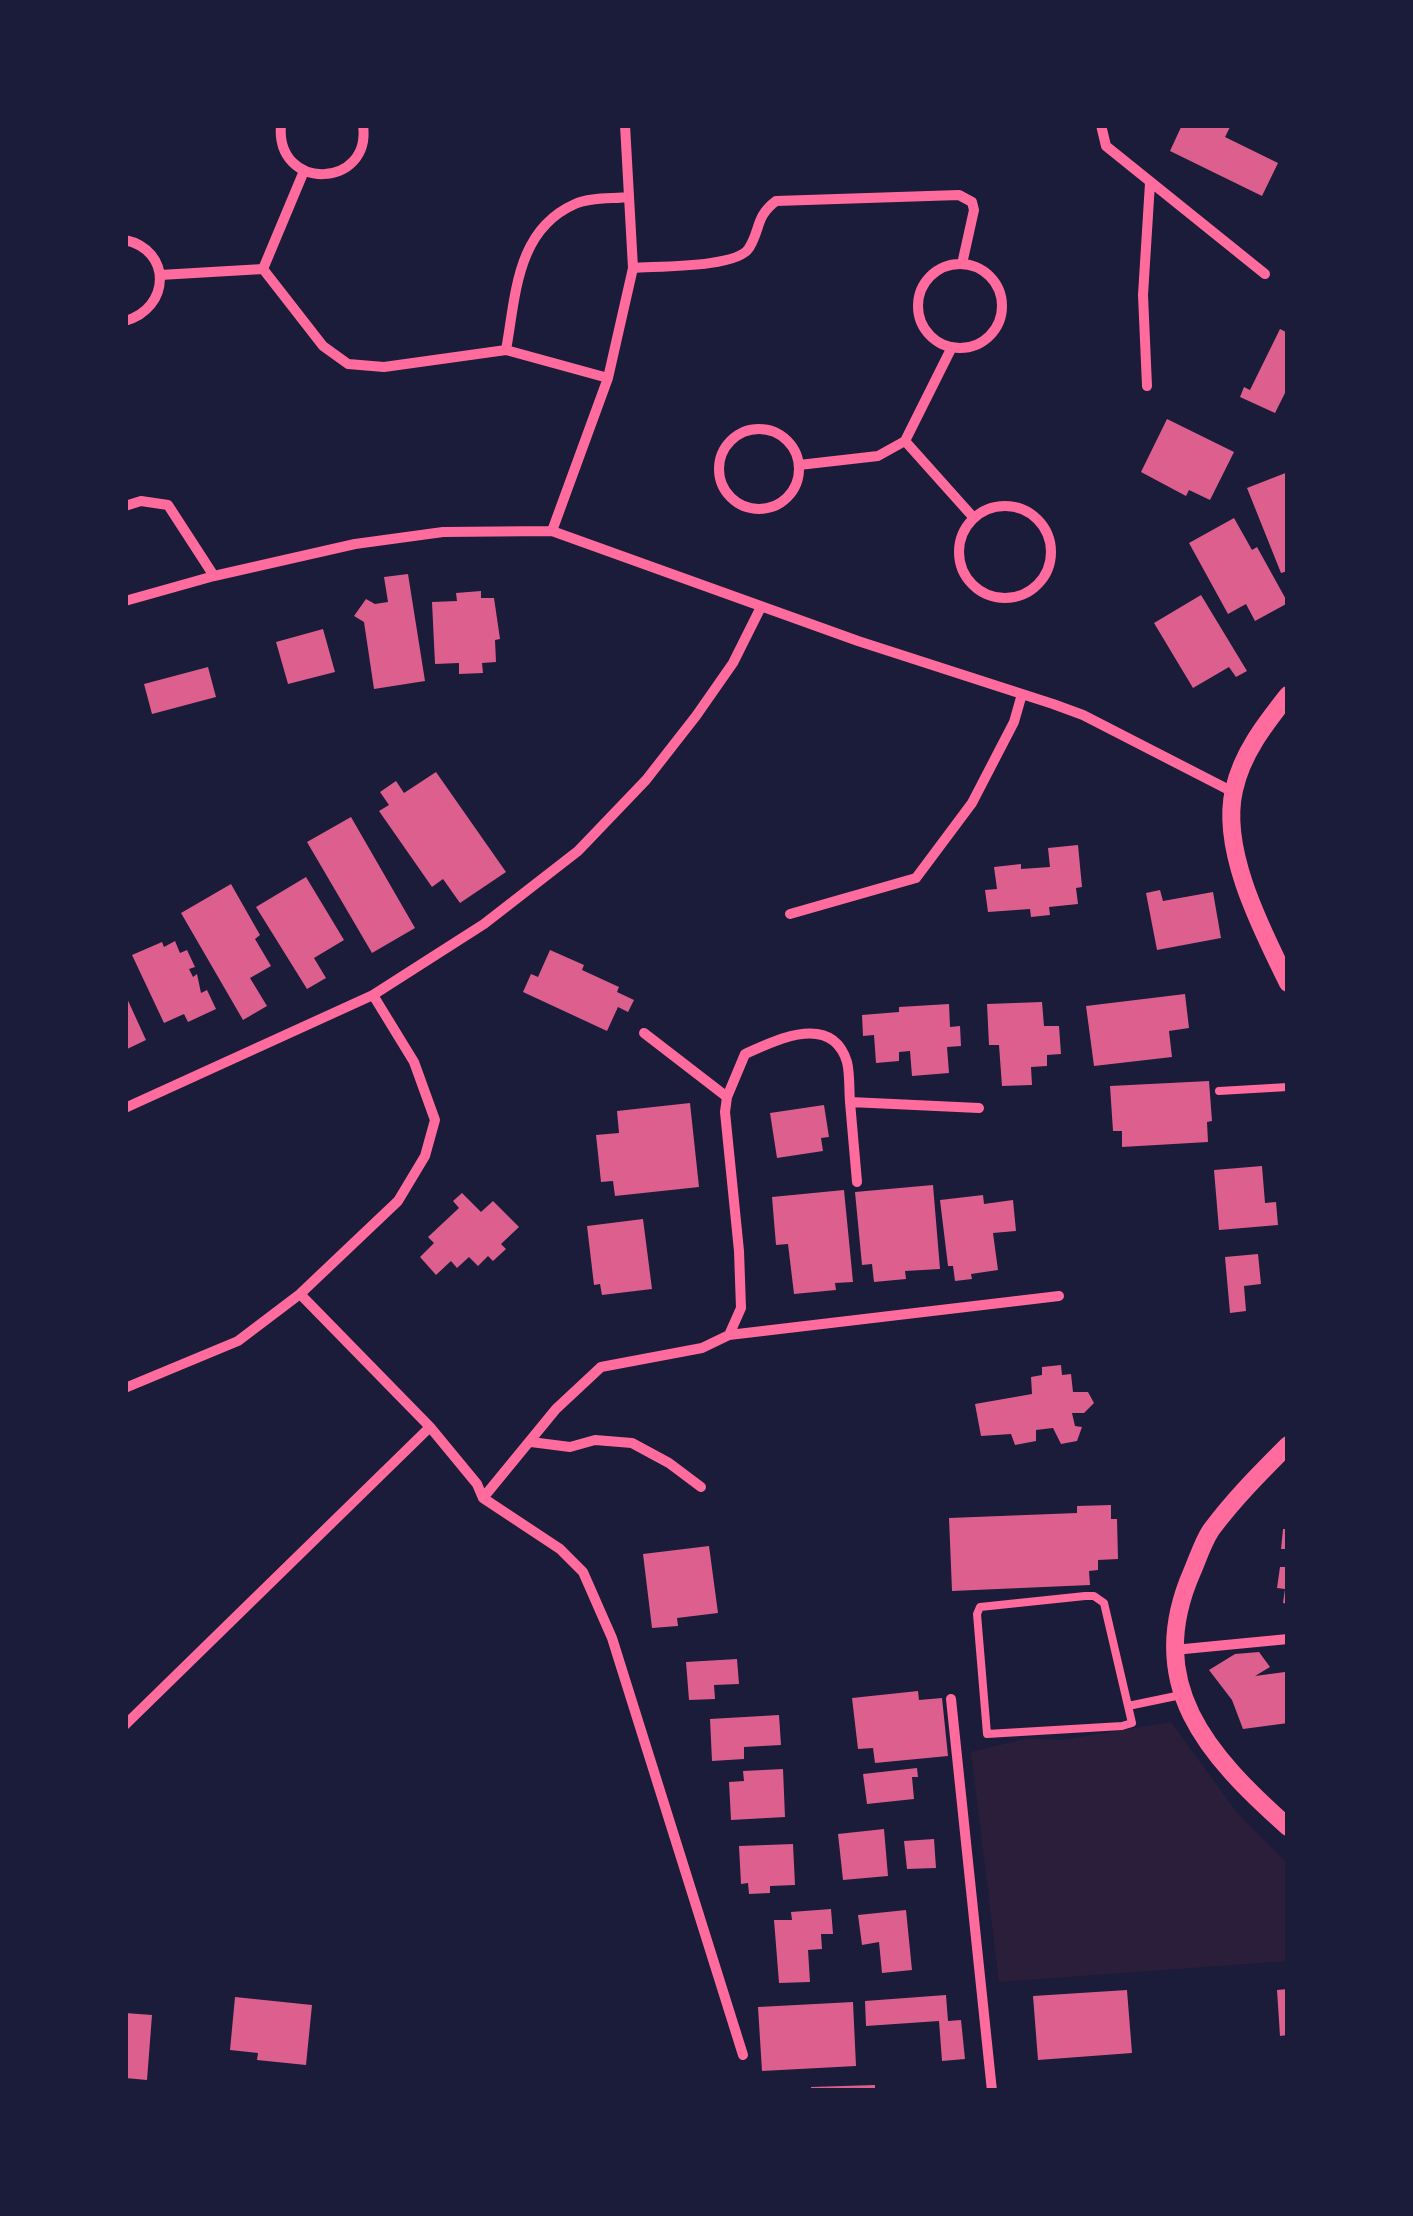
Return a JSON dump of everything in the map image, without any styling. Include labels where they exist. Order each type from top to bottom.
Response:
[{"type":"street","points":[[281,125],[280,140],[285,153],[304,171],[318,175],[346,168],[356,158],[362,145],[363,125]]},
{"type":"street","points":[[552,532],[608,378],[634,268],[626,125]]},
{"type":"street","points":[[1101,125],[1106,146],[1265,274]]},
{"type":"street","points":[[263,268],[304,171]]},
{"type":"street","points":[[1146,386],[1143,295],[1150,182]]},
{"type":"street","points":[[634,268],[725,261],[744,254],[752,244],[764,210],[776,200],[959,195],[972,202],[974,210],[962,264]]},
{"type":"street","points":[[506,350],[523,257],[533,236],[548,220],[578,202],[629,197]]},
{"type":"street","points":[[125,240],[147,250],[160,275],[155,301],[147,311],[125,321]]},
{"type":"street","points":[[962,264],[987,274],[996,285],[1002,312],[990,336],[979,344],[952,347],[928,333],[918,308],[926,282],[948,266],[962,264]]},
{"type":"street","points":[[160,275],[263,268]]},
{"type":"street","points":[[263,268],[323,346],[348,364],[384,367],[506,350],[608,378]]},
{"type":"street","points":[[799,465],[878,456],[905,441],[952,347]]},
{"type":"street","points":[[755,428],[780,434],[790,442],[799,465],[792,492],[770,508],[742,506],[722,486],[718,472],[719,460],[732,438],[755,428]]},
{"type":"street","points":[[905,441],[973,518]]},
{"type":"street","points":[[125,506],[141,502],[168,505],[214,576]]},
{"type":"street","points":[[1000,506],[1029,512],[1040,522],[1048,535],[1050,564],[1033,590],[1004,599],[974,588],[964,576],[958,545],[973,518],[1000,506]]},
{"type":"street","points":[[125,600],[355,544],[443,532],[552,532],[762,608],[1083,715],[1233,792]]},
{"type":"street","points":[[125,1108],[373,995],[484,924],[578,851],[646,780],[696,716],[733,663],[762,608]]},
{"type":"street","points":[[790,914],[916,878],[972,804],[1014,722],[1022,694]]},
{"type":"street","points":[[1288,695],[1258,734],[1233,792],[1234,845],[1259,924],[1288,983]]},
{"type":"street","points":[[125,1388],[238,1341],[300,1294],[398,1201],[425,1156],[435,1120],[414,1062],[373,995]]},
{"type":"street","points":[[729,1335],[741,1308],[740,1251],[726,1097],[745,1054],[796,1034],[822,1032],[839,1045],[848,1065],[857,1182]]},
{"type":"street","points":[[644,1033],[726,1097]]},
{"type":"street","points":[[850,1102],[980,1108]]},
{"type":"street","points":[[300,1294],[430,1427],[477,1484],[482,1498],[560,1548],[583,1572],[612,1638],[743,2054]]},
{"type":"street","points":[[482,1498],[566,1398],[601,1367],[702,1348],[729,1335],[1059,1296]]},
{"type":"street","points":[[125,1726],[430,1427]]},
{"type":"street","points":[[531,1442],[570,1447],[595,1440],[632,1443],[701,1487]]},
{"type":"street","points":[[1288,1445],[1209,1533],[1178,1603],[1173,1650],[1181,1694],[1198,1728],[1248,1791],[1288,1827]]},
{"type":"street","points":[[1173,1650],[1288,1639]]},
{"type":"street","points":[[951,1699],[992,2091]]},
{"type":"lane","points":[[1220,1091],[1288,1087]]},
{"type":"lane","points":[[1085,1596],[1101,1600],[1128,1706],[1132,1722],[1122,1726],[986,1734],[980,1607],[1085,1596]]},
{"type":"lane","points":[[1128,1706],[1181,1694]]},
{"type":"shaded area","points":[[1171,1722],[1238,1814],[1288,1864],[1288,1961],[999,1982],[971,1752],[1028,1738],[1061,1740]]},
{"type":"building","points":[[1182,125],[1231,125],[1225,137],[1278,163],[1262,196],[1170,151]]},
{"type":"building","points":[[1280,329],[1288,333],[1288,387],[1275,413],[1240,397],[1244,387],[1250,390]]},
{"type":"building","points":[[1167,419],[1234,452],[1210,500],[1189,490],[1186,496],[1141,472]]},
{"type":"building","points":[[1288,472],[1288,571],[1281,573],[1247,488]]},
{"type":"building","points":[[1234,518],[1252,550],[1257,547],[1288,603],[1255,621],[1246,604],[1228,614],[1189,543]]},
{"type":"building","points":[[408,574],[425,681],[374,689],[364,622],[354,616],[366,599],[375,604],[388,602],[384,577]]},
{"type":"building","points":[[481,591],[481,598],[494,598],[500,639],[495,640],[496,662],[482,663],[483,673],[459,674],[459,663],[435,664],[432,602],[457,601],[456,593]]},
{"type":"building","points":[[1201,595],[1247,671],[1236,677],[1229,667],[1193,688],[1154,623]]},
{"type":"building","points":[[323,629],[335,672],[288,684],[276,642]]},
{"type":"building","points":[[208,667],[216,697],[152,714],[144,684]]},
{"type":"building","points":[[436,772],[506,872],[460,903],[443,879],[432,887],[379,811],[389,805],[380,792],[396,781],[404,793]]},
{"type":"building","points":[[351,817],[415,928],[372,953],[307,842]]},
{"type":"building","points":[[1078,845],[1082,887],[1076,888],[1078,904],[1049,907],[1050,915],[1031,917],[1030,909],[988,912],[985,890],[997,889],[994,867],[1050,867],[1048,848]]},
{"type":"building","points":[[306,877],[344,940],[314,958],[326,978],[307,989],[256,907]]},
{"type":"building","points":[[231,884],[260,935],[255,939],[271,966],[250,978],[267,1006],[243,1020],[181,913]]},
{"type":"building","points":[[1160,890],[1163,901],[1213,892],[1221,938],[1157,950],[1146,893]]},
{"type":"building","points":[[175,941],[180,953],[187,950],[195,967],[189,969],[193,977],[197,974],[201,993],[207,990],[216,1009],[188,1022],[184,1014],[164,1023],[132,955],[162,942],[164,947]]},
{"type":"building","points":[[550,950],[619,987],[617,992],[634,1000],[628,1012],[618,1007],[607,1031],[523,992],[531,974],[538,977]]},
{"type":"building","points":[[125,994],[146,1040],[125,1050]]},
{"type":"building","points":[[1185,994],[1189,1028],[1169,1031],[1172,1057],[1094,1066],[1086,1006]]},
{"type":"building","points":[[1042,1002],[1044,1026],[1059,1026],[1061,1054],[1047,1055],[1047,1066],[1031,1067],[1032,1085],[1002,1086],[999,1045],[989,1045],[987,1004]]},
{"type":"building","points":[[949,1004],[950,1027],[960,1026],[961,1046],[947,1047],[949,1073],[912,1076],[910,1051],[899,1052],[899,1061],[876,1063],[874,1035],[863,1036],[862,1015],[899,1012],[899,1007]]},
{"type":"building","points":[[1209,1081],[1212,1121],[1207,1122],[1208,1142],[1122,1147],[1122,1131],[1113,1131],[1110,1086]]},
{"type":"building","points":[[690,1103],[699,1187],[615,1196],[613,1181],[601,1182],[596,1135],[619,1133],[617,1111]]},
{"type":"building","points":[[824,1105],[829,1137],[821,1138],[823,1151],[777,1158],[770,1113]]},
{"type":"building","points":[[1262,1166],[1265,1203],[1276,1202],[1278,1225],[1219,1230],[1214,1170]]},
{"type":"building","points":[[933,1185],[940,1269],[905,1271],[906,1279],[874,1282],[872,1264],[862,1265],[855,1192]]},
{"type":"building","points":[[844,1190],[853,1282],[835,1283],[836,1290],[794,1294],[788,1244],[776,1245],[772,1197]]},
{"type":"building","points":[[462,1193],[481,1212],[493,1201],[519,1227],[501,1244],[506,1249],[493,1261],[488,1256],[478,1266],[469,1257],[457,1268],[451,1261],[436,1275],[420,1257],[434,1243],[428,1237],[459,1208],[453,1201]]},
{"type":"building","points":[[983,1195],[984,1204],[1013,1200],[1016,1231],[993,1233],[998,1270],[955,1281],[953,1266],[948,1266],[940,1200]]},
{"type":"building","points":[[643,1219],[652,1289],[602,1295],[600,1284],[594,1285],[587,1226]]},
{"type":"building","points":[[1258,1254],[1261,1284],[1244,1286],[1246,1311],[1230,1313],[1225,1257]]},
{"type":"building","points":[[1061,1365],[1062,1375],[1071,1374],[1073,1392],[1088,1392],[1094,1403],[1084,1413],[1072,1413],[1075,1426],[1082,1427],[1077,1441],[1061,1444],[1053,1428],[1036,1430],[1036,1441],[1015,1445],[1011,1434],[981,1436],[975,1404],[1032,1394],[1031,1377],[1042,1375],[1042,1367]]},
{"type":"building","points":[[1111,1505],[1111,1519],[1117,1519],[1118,1559],[1098,1560],[1098,1570],[1089,1571],[1090,1585],[952,1591],[949,1518],[1077,1513],[1077,1506]]},
{"type":"building","points":[[1283,1529],[1288,1529],[1288,1549],[1281,1549]]},
{"type":"building","points":[[709,1546],[718,1613],[677,1618],[678,1626],[652,1628],[643,1554]]},
{"type":"building","points":[[1285,1559],[1288,1604],[1283,1603],[1285,1589],[1277,1588]]},
{"type":"building","points":[[1259,1652],[1270,1667],[1255,1676],[1285,1672],[1288,1723],[1243,1729],[1232,1700],[1209,1670],[1235,1654]]},
{"type":"building","points":[[737,1659],[739,1684],[714,1685],[715,1699],[689,1700],[686,1662]]},
{"type":"building","points":[[918,1691],[919,1700],[942,1698],[948,1756],[875,1763],[873,1748],[858,1749],[852,1698]]},
{"type":"building","points":[[779,1715],[781,1745],[744,1747],[744,1759],[712,1761],[710,1719]]},
{"type":"building","points":[[917,1768],[918,1777],[912,1777],[914,1799],[867,1804],[863,1774]]},
{"type":"building","points":[[783,1769],[785,1817],[731,1820],[729,1782],[744,1781],[743,1771]]},
{"type":"building","points":[[884,1829],[888,1876],[843,1880],[838,1834]]},
{"type":"building","points":[[934,1839],[936,1868],[907,1869],[904,1841]]},
{"type":"building","points":[[793,1844],[795,1885],[770,1886],[770,1893],[749,1894],[748,1883],[741,1884],[739,1846]]},
{"type":"building","points":[[831,1909],[833,1934],[821,1934],[822,1949],[808,1950],[810,1982],[779,1983],[774,1920],[792,1920],[791,1912]]},
{"type":"building","points":[[906,1910],[912,1970],[882,1973],[879,1942],[862,1945],[858,1915]]},
{"type":"building","points":[[1288,1989],[1288,2035],[1280,2036],[1277,1990]]},
{"type":"building","points":[[1127,1990],[1132,2053],[1038,2060],[1033,1996]]},
{"type":"building","points":[[946,1995],[948,2021],[961,2020],[965,2059],[942,2061],[939,2021],[866,2026],[865,2001]]},
{"type":"building","points":[[235,1997],[312,2005],[306,2065],[257,2060],[258,2053],[230,2050]]},
{"type":"building","points":[[853,2002],[856,2066],[762,2071],[758,2007]]},
{"type":"building","points":[[125,2013],[152,2015],[147,2080],[125,2078]]},
{"type":"building","points":[[875,2085],[875,2091],[811,2091],[811,2087]]}]
